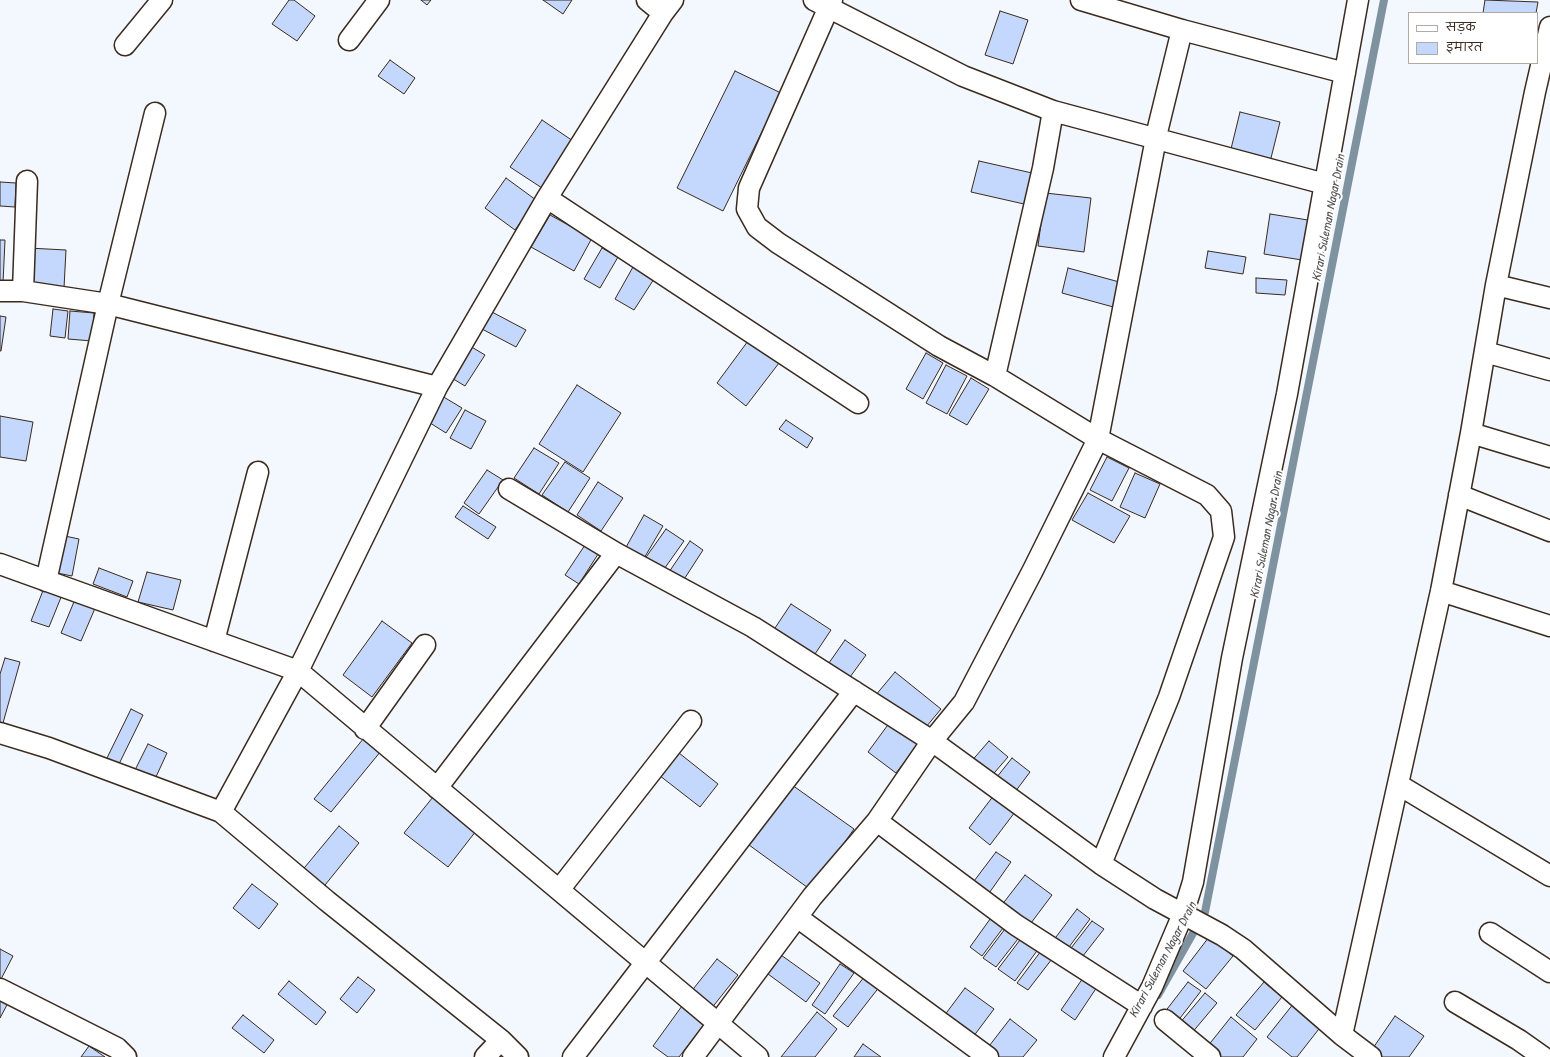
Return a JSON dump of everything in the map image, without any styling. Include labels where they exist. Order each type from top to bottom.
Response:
[{"type":"street","points":[[125,45],[162,0]]},
{"type":"street","points":[[349,40],[379,0]]},
{"type":"street","points":[[221,812],[298,671],[437,387],[547,198],[668,6],[647,0]]},
{"type":"street","points":[[1081,0],[1182,30],[1345,73]]},
{"type":"street","points":[[1114,1057],[1152,987],[1186,915],[1201,843],[1232,658],[1287,394],[1358,0]]},
{"type":"street","points":[[1101,864],[1169,697],[1224,536],[1221,511],[1207,495],[1098,440],[996,376],[940,346],[778,243],[757,227],[747,209],[749,188],[825,3],[963,76],[1053,111],[1156,140],[1325,184]]},
{"type":"street","points":[[1342,1035],[1399,785],[1441,591],[1471,432],[1496,286],[1535,92],[1550,27]]},
{"type":"street","points":[[693,1057],[797,917],[877,821],[932,741],[964,702],[1033,570],[1098,440],[1156,140],[1182,30]]},
{"type":"street","points":[[996,376],[1041,175],[1053,111]]},
{"type":"street","points":[[46,581],[108,304],[155,113]]},
{"type":"street","points":[[23,291],[27,181]]},
{"type":"street","points":[[547,198],[858,402]]},
{"type":"street","points":[[1496,286],[1550,298]]},
{"type":"street","points":[[0,291],[23,291],[108,304],[437,387]]},
{"type":"street","points":[[1485,352],[1550,370]]},
{"type":"street","points":[[1471,432],[1550,457]]},
{"type":"street","points":[[214,641],[258,472]]},
{"type":"street","points":[[509,489],[616,553],[753,628],[932,741],[1101,864],[1243,949],[1342,1035],[1371,1057]]},
{"type":"street","points":[[1459,495],[1550,531]]},
{"type":"street","points":[[437,788],[616,553]]},
{"type":"street","points":[[0,564],[298,671],[365,729],[758,1057]]},
{"type":"street","points":[[1441,591],[1550,626]]},
{"type":"street","points":[[365,729],[425,645]]},
{"type":"street","points":[[573,1057],[646,964],[854,691]]},
{"type":"street","points":[[559,890],[691,721]]},
{"type":"street","points":[[0,733],[49,748],[221,812],[327,901],[501,1040],[518,1057]]},
{"type":"street","points":[[1399,785],[1550,876]]},
{"type":"street","points":[[877,821],[1016,925],[1142,1006]]},
{"type":"street","points":[[797,917],[988,1057]]},
{"type":"street","points":[[1490,933],[1550,972]]},
{"type":"street","points":[[0,989],[117,1048],[126,1057]]},
{"type":"street","points":[[1455,1002],[1520,1040],[1544,1057]]},
{"type":"street","points":[[1165,1020],[1210,1057]]},
{"type":"street","points":[[485,1057],[501,1040]]},
{"type":"building","points":[[289,0],[294,0],[315,16],[297,41],[272,24]]},
{"type":"building","points":[[421,0],[431,0],[427,5]]},
{"type":"building","points":[[543,0],[572,0],[563,14]]},
{"type":"building","points":[[1485,0],[1538,2],[1536,12],[1483,12]]},
{"type":"building","points":[[1000,11],[1028,20],[1013,64],[985,55]]},
{"type":"building","points":[[390,60],[415,78],[404,94],[378,76]]},
{"type":"building","points":[[735,71],[781,93],[723,211],[677,188]]},
{"type":"building","points":[[1240,112],[1280,122],[1270,162],[1230,153]]},
{"type":"building","points":[[542,120],[573,141],[542,188],[510,167]]},
{"type":"building","points":[[979,161],[1032,173],[1024,204],[971,192]]},
{"type":"building","points":[[506,178],[536,200],[515,230],[485,208]]},
{"type":"building","points":[[0,182],[16,183],[15,207],[0,206]]},
{"type":"building","points":[[1045,193],[1091,198],[1084,252],[1038,246]]},
{"type":"building","points":[[1270,214],[1308,220],[1302,260],[1264,254]]},
{"type":"building","points":[[550,215],[592,238],[574,271],[531,247]]},
{"type":"building","points":[[0,240],[5,240],[3,283],[0,283]]},
{"type":"building","points":[[28,248],[66,250],[64,288],[26,285]]},
{"type":"building","points":[[602,248],[618,257],[600,288],[584,279]]},
{"type":"building","points":[[1208,251],[1246,257],[1243,274],[1205,268]]},
{"type":"building","points":[[633,267],[654,279],[634,310],[615,299]]},
{"type":"building","points":[[1068,268],[1123,283],[1117,308],[1062,293]]},
{"type":"building","points":[[1256,278],[1287,280],[1285,295],[1256,293]]},
{"type":"building","points":[[53,309],[68,311],[65,338],[50,336]]},
{"type":"building","points":[[70,311],[94,313],[92,341],[68,339]]},
{"type":"building","points":[[492,312],[526,330],[516,347],[482,329]]},
{"type":"building","points":[[0,316],[6,317],[1,351],[0,351]]},
{"type":"building","points":[[748,341],[779,363],[746,406],[717,383]]},
{"type":"building","points":[[470,346],[485,355],[465,386],[450,377]]},
{"type":"building","points":[[926,353],[943,363],[923,399],[906,389]]},
{"type":"building","points":[[946,365],[967,376],[947,414],[926,403]]},
{"type":"building","points":[[971,378],[989,389],[967,425],[949,415]]},
{"type":"building","points":[[577,385],[621,413],[583,472],[539,444]]},
{"type":"building","points":[[442,396],[462,408],[446,433],[427,421]]},
{"type":"building","points":[[465,410],[486,421],[471,449],[450,438]]},
{"type":"building","points":[[0,416],[33,422],[26,461],[0,457]]},
{"type":"building","points":[[786,420],[813,438],[807,448],[779,429]]},
{"type":"building","points":[[534,448],[559,463],[539,494],[514,478]]},
{"type":"building","points":[[1107,457],[1129,468],[1112,501],[1090,490]]},
{"type":"building","points":[[565,462],[590,478],[568,512],[542,495]]},
{"type":"building","points":[[487,470],[503,480],[479,514],[464,503]]},
{"type":"building","points":[[1135,473],[1160,484],[1145,518],[1120,507]]},
{"type":"building","points":[[598,482],[623,498],[601,531],[577,515]]},
{"type":"building","points":[[1088,493],[1130,516],[1114,543],[1072,520]]},
{"type":"building","points":[[463,506],[496,527],[488,539],[455,517]]},
{"type":"building","points":[[644,515],[663,526],[643,560],[625,549]]},
{"type":"building","points":[[666,529],[684,541],[662,572],[644,560]]},
{"type":"building","points":[[60,535],[79,539],[72,576],[52,572]]},
{"type":"building","points":[[690,541],[703,550],[681,584],[667,575]]},
{"type":"building","points":[[587,542],[600,551],[579,584],[565,575]]},
{"type":"building","points":[[99,568],[133,581],[127,597],[93,584]]},
{"type":"building","points":[[147,572],[181,580],[173,610],[138,602]]},
{"type":"building","points":[[46,583],[64,590],[49,627],[31,621]]},
{"type":"building","points":[[76,597],[96,606],[81,641],[61,633]]},
{"type":"building","points":[[791,604],[831,630],[811,660],[771,634]]},
{"type":"building","points":[[382,621],[412,643],[372,697],[343,675]]},
{"type":"building","points":[[845,640],[866,655],[845,684],[824,670]]},
{"type":"building","points":[[5,658],[20,662],[3,723],[0,722],[0,674]]},
{"type":"building","points":[[895,672],[941,709],[921,733],[875,696]]},
{"type":"building","points":[[131,709],[143,715],[119,764],[107,758]]},
{"type":"building","points":[[890,722],[919,743],[896,773],[868,752]]},
{"type":"building","points":[[364,738],[381,751],[331,812],[314,799]]},
{"type":"building","points":[[989,741],[1008,757],[988,780],[969,764]]},
{"type":"building","points":[[148,744],[167,753],[155,779],[135,770]]},
{"type":"building","points":[[674,749],[718,784],[700,807],[655,772]]},
{"type":"building","points":[[1012,758],[1030,772],[1012,796],[993,782]]},
{"type":"building","points":[[792,785],[854,829],[811,890],[749,845]]},
{"type":"building","points":[[994,795],[1015,812],[990,845],[969,828]]},
{"type":"building","points":[[433,797],[476,831],[448,867],[404,833]]},
{"type":"building","points":[[339,826],[359,843],[321,890],[300,873]]},
{"type":"building","points":[[996,852],[1011,862],[987,896],[971,885]]},
{"type":"building","points":[[1025,875],[1052,895],[1028,927],[1001,906]]},
{"type":"building","points":[[252,884],[278,904],[259,929],[233,908]]},
{"type":"building","points":[[1077,909],[1090,919],[1066,951],[1053,941]]},
{"type":"building","points":[[993,915],[1006,924],[982,956],[970,947]]},
{"type":"building","points":[[1092,921],[1104,929],[1079,961],[1068,952]]},
{"type":"building","points":[[1008,925],[1021,935],[996,967],[983,958]]},
{"type":"building","points":[[1023,936],[1039,948],[1015,981],[998,969]]},
{"type":"building","points":[[1209,937],[1233,956],[1206,989],[1183,971]]},
{"type":"building","points":[[1044,947],[1055,955],[1028,990],[1017,983]]},
{"type":"building","points":[[0,949],[13,956],[0,981]]},
{"type":"building","points":[[781,955],[820,983],[806,1002],[768,974]]},
{"type":"building","points":[[717,959],[738,975],[711,1009],[690,993]]},
{"type":"building","points":[[840,964],[854,973],[825,1014],[812,1005]]},
{"type":"building","points":[[865,976],[880,986],[848,1027],[833,1016]]},
{"type":"building","points":[[358,977],[375,990],[357,1013],[340,999]]},
{"type":"building","points":[[1083,978],[1097,987],[1075,1020],[1061,1010]]},
{"type":"building","points":[[289,981],[326,1012],[316,1025],[278,994]]},
{"type":"building","points":[[1188,982],[1201,991],[1177,1022],[1164,1013]]},
{"type":"building","points":[[1264,982],[1282,997],[1255,1030],[1236,1015]]},
{"type":"building","points":[[965,988],[994,1009],[970,1041],[941,1020]]},
{"type":"building","points":[[1205,993],[1217,1003],[1191,1034],[1179,1024]]},
{"type":"building","points":[[0,998],[8,1003],[0,1018]]},
{"type":"building","points":[[1294,1003],[1322,1025],[1297,1057],[1292,1057],[1267,1037]]},
{"type":"building","points":[[682,1006],[705,1023],[679,1057],[668,1057],[653,1046]]},
{"type":"building","points":[[817,1012],[837,1029],[815,1057],[781,1057]]},
{"type":"building","points":[[243,1015],[274,1040],[264,1053],[232,1028]]},
{"type":"building","points":[[1395,1016],[1424,1036],[1409,1057],[1379,1057],[1371,1051]]},
{"type":"building","points":[[1231,1017],[1257,1039],[1243,1057],[1220,1057],[1207,1047]]},
{"type":"building","points":[[1010,1019],[1037,1040],[1023,1057],[996,1057],[986,1050]]},
{"type":"building","points":[[863,1044],[881,1057],[854,1057]]},
{"type":"building","points":[[89,1046],[105,1057],[81,1057]]},
{"type":"waterway","name":"Kirari Suleman Nagar Drain","points":[[1158,995],[1205,912],[1384,0]]}]
